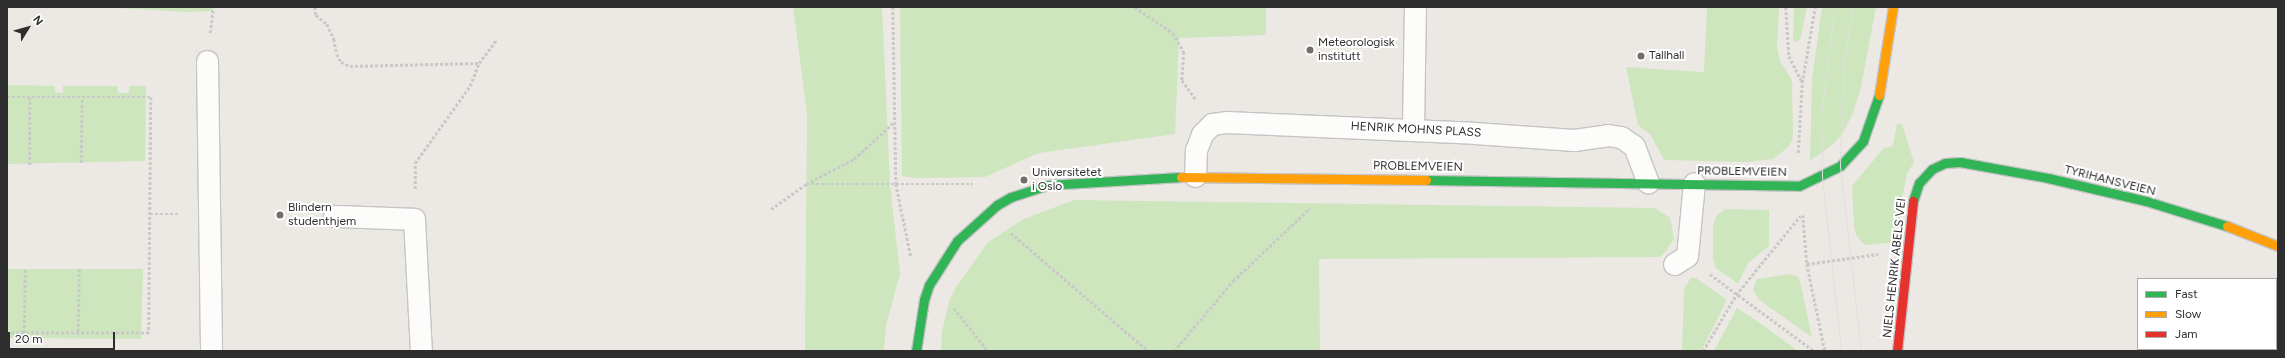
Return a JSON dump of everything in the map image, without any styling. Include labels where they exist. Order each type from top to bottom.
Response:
[{"type":"street","name":"PROBLEMVEIEN","points":[[916,351],[924,300],[934,277],[957,241],[997,205],[1011,197],[1047,185],[1195,176],[1648,182],[1799,186],[1840,166],[1863,141],[1877,106],[1892,7]]},
{"type":"street","name":"TYRIHANSVEIEN","points":[[1932,169],[1945,163],[1960,162],[2048,178],[2146,201],[2246,232],[2278,246]]},
{"type":"street","name":"NIELS HENRIK ABELS VEI","points":[[1897,351],[1914,196],[1919,182],[1932,169]]},
{"type":"lane","points":[[1413,130],[1415,7]]},
{"type":"lane","points":[[207,61],[211,351]]},
{"type":"lane","name":"HENRIK MOHNS PLASS","points":[[1212,124],[1226,122],[1413,130],[1574,140],[1596,136],[1621,137],[1634,146],[1648,182]]},
{"type":"lane","points":[[1195,176],[1196,150],[1202,134],[1212,124]]},
{"type":"lane","points":[[1681,260],[1694,183]]},
{"type":"lane","points":[[334,216],[414,219],[421,351]]},
{"type":"path","points":[[315,7],[316,15],[327,24],[334,39],[337,54],[342,62],[350,66],[479,63]]},
{"type":"path","points":[[893,7],[896,184],[912,264]]},
{"type":"path","points":[[1135,7],[1173,33],[1184,52],[1182,80],[1212,124]]},
{"type":"path","points":[[1786,7],[1789,56],[1802,83]]},
{"type":"path","points":[[1798,156],[1802,83],[1815,7]]},
{"type":"path","points":[[414,219],[415,163],[470,86],[479,63],[497,39]]},
{"type":"path","points":[[7,97],[152,97],[149,332],[7,333]]},
{"type":"path","points":[[30,97],[30,165]]},
{"type":"path","points":[[81,163],[82,98]]},
{"type":"path","points":[[770,209],[806,184],[854,159],[894,123]]},
{"type":"path","points":[[1174,351],[1233,281],[1344,178]]},
{"type":"path","points":[[806,184],[976,184]]},
{"type":"path","points":[[997,205],[1007,230],[1148,351]]},
{"type":"path","points":[[1703,351],[1736,295],[1803,213],[1807,264],[1825,351]]},
{"type":"path","points":[[150,214],[182,214]]},
{"type":"path","points":[[1807,264],[1908,250]]},
{"type":"path","points":[[1681,260],[1736,295],[1814,351]]},
{"type":"path","points":[[24,333],[26,269]]},
{"type":"path","points":[[78,332],[79,269]]},
{"type":"path","points":[[934,277],[949,302],[988,351]]},
{"type":"green space","points":[[99,7],[213,7],[213,11],[187,12]]},
{"type":"green space","points":[[793,7],[882,7],[890,184],[900,274],[886,325],[884,351],[805,351],[807,113]]},
{"type":"green space","points":[[900,7],[1266,7],[1266,35],[1179,38],[1175,134],[1039,153],[985,177],[915,178],[902,176]]},
{"type":"green space","points":[[1707,7],[1779,7],[1777,46],[1780,61],[1792,80],[1793,133],[1792,141],[1787,148],[1773,159],[1747,162],[1664,160],[1651,135],[1638,125],[1626,67],[1704,72]]},
{"type":"green space","points":[[1794,7],[1807,7],[1800,40],[1795,42],[1793,40]]},
{"type":"green space","points":[[1822,7],[1876,7],[1861,87],[1853,113],[1843,133],[1833,144],[1810,161],[1812,79]]},
{"type":"green space","points":[[7,85],[55,86],[55,93],[63,93],[63,86],[117,86],[118,93],[129,93],[129,86],[146,86],[145,161],[7,164]]},
{"type":"green space","points":[[1897,124],[1902,124],[1914,162],[1907,174],[1896,242],[1865,245],[1857,237],[1854,226],[1852,186],[1884,148],[1893,146]]},
{"type":"green space","points":[[1074,200],[1655,208],[1670,218],[1674,239],[1666,251],[1659,257],[1319,259],[1320,351],[941,351],[942,332],[949,302],[956,287],[988,242],[1024,219]]},
{"type":"green space","points":[[1725,209],[1769,210],[1769,246],[1748,263],[1738,284],[1716,268],[1713,260],[1713,225],[1717,215]]},
{"type":"green space","points":[[7,269],[143,269],[141,339],[7,338]]},
{"type":"green space","points":[[1791,274],[1798,277],[1801,285],[1812,337],[1759,300],[1753,289],[1757,279]]},
{"type":"green space","points":[[1691,278],[1696,278],[1727,300],[1701,351],[1682,351],[1684,288]]},
{"type":"green space","points":[[1737,308],[1760,323],[1798,351],[1714,351]]},
{"type":"tram line","points":[[1835,7],[1821,113],[1822,176],[1841,351]]},
{"type":"tram line","points":[[1853,7],[1844,61],[1840,166],[1861,351]]},
{"type":"traffic: fast","points":[[1426,180],[1799,186],[1840,166],[1863,141],[1879,95]]},
{"type":"traffic: fast","points":[[1913,201],[1919,183],[1932,169],[1945,163],[1960,162],[2048,178],[2146,201],[2227,226]]},
{"type":"traffic: fast","points":[[916,351],[924,300],[929,285],[957,241],[997,205],[1011,197],[1047,185],[1181,177]]},
{"type":"traffic: slow","points":[[1879,95],[1893,7]]},
{"type":"traffic: slow","points":[[1181,177],[1426,180]]},
{"type":"traffic: slow","points":[[2227,226],[2278,246]]},
{"type":"traffic: jam","points":[[1897,351],[1913,201]]},
{"type":"place","name":"Meteorologisk institutt","points":[[1310,50]]},
{"type":"place","name":"Tallhall","points":[[1641,56]]},
{"type":"place","name":"Universitetet i Oslo","points":[[1024,180]]},
{"type":"place","name":"Blindern studenthjem","points":[[280,215]]}]
